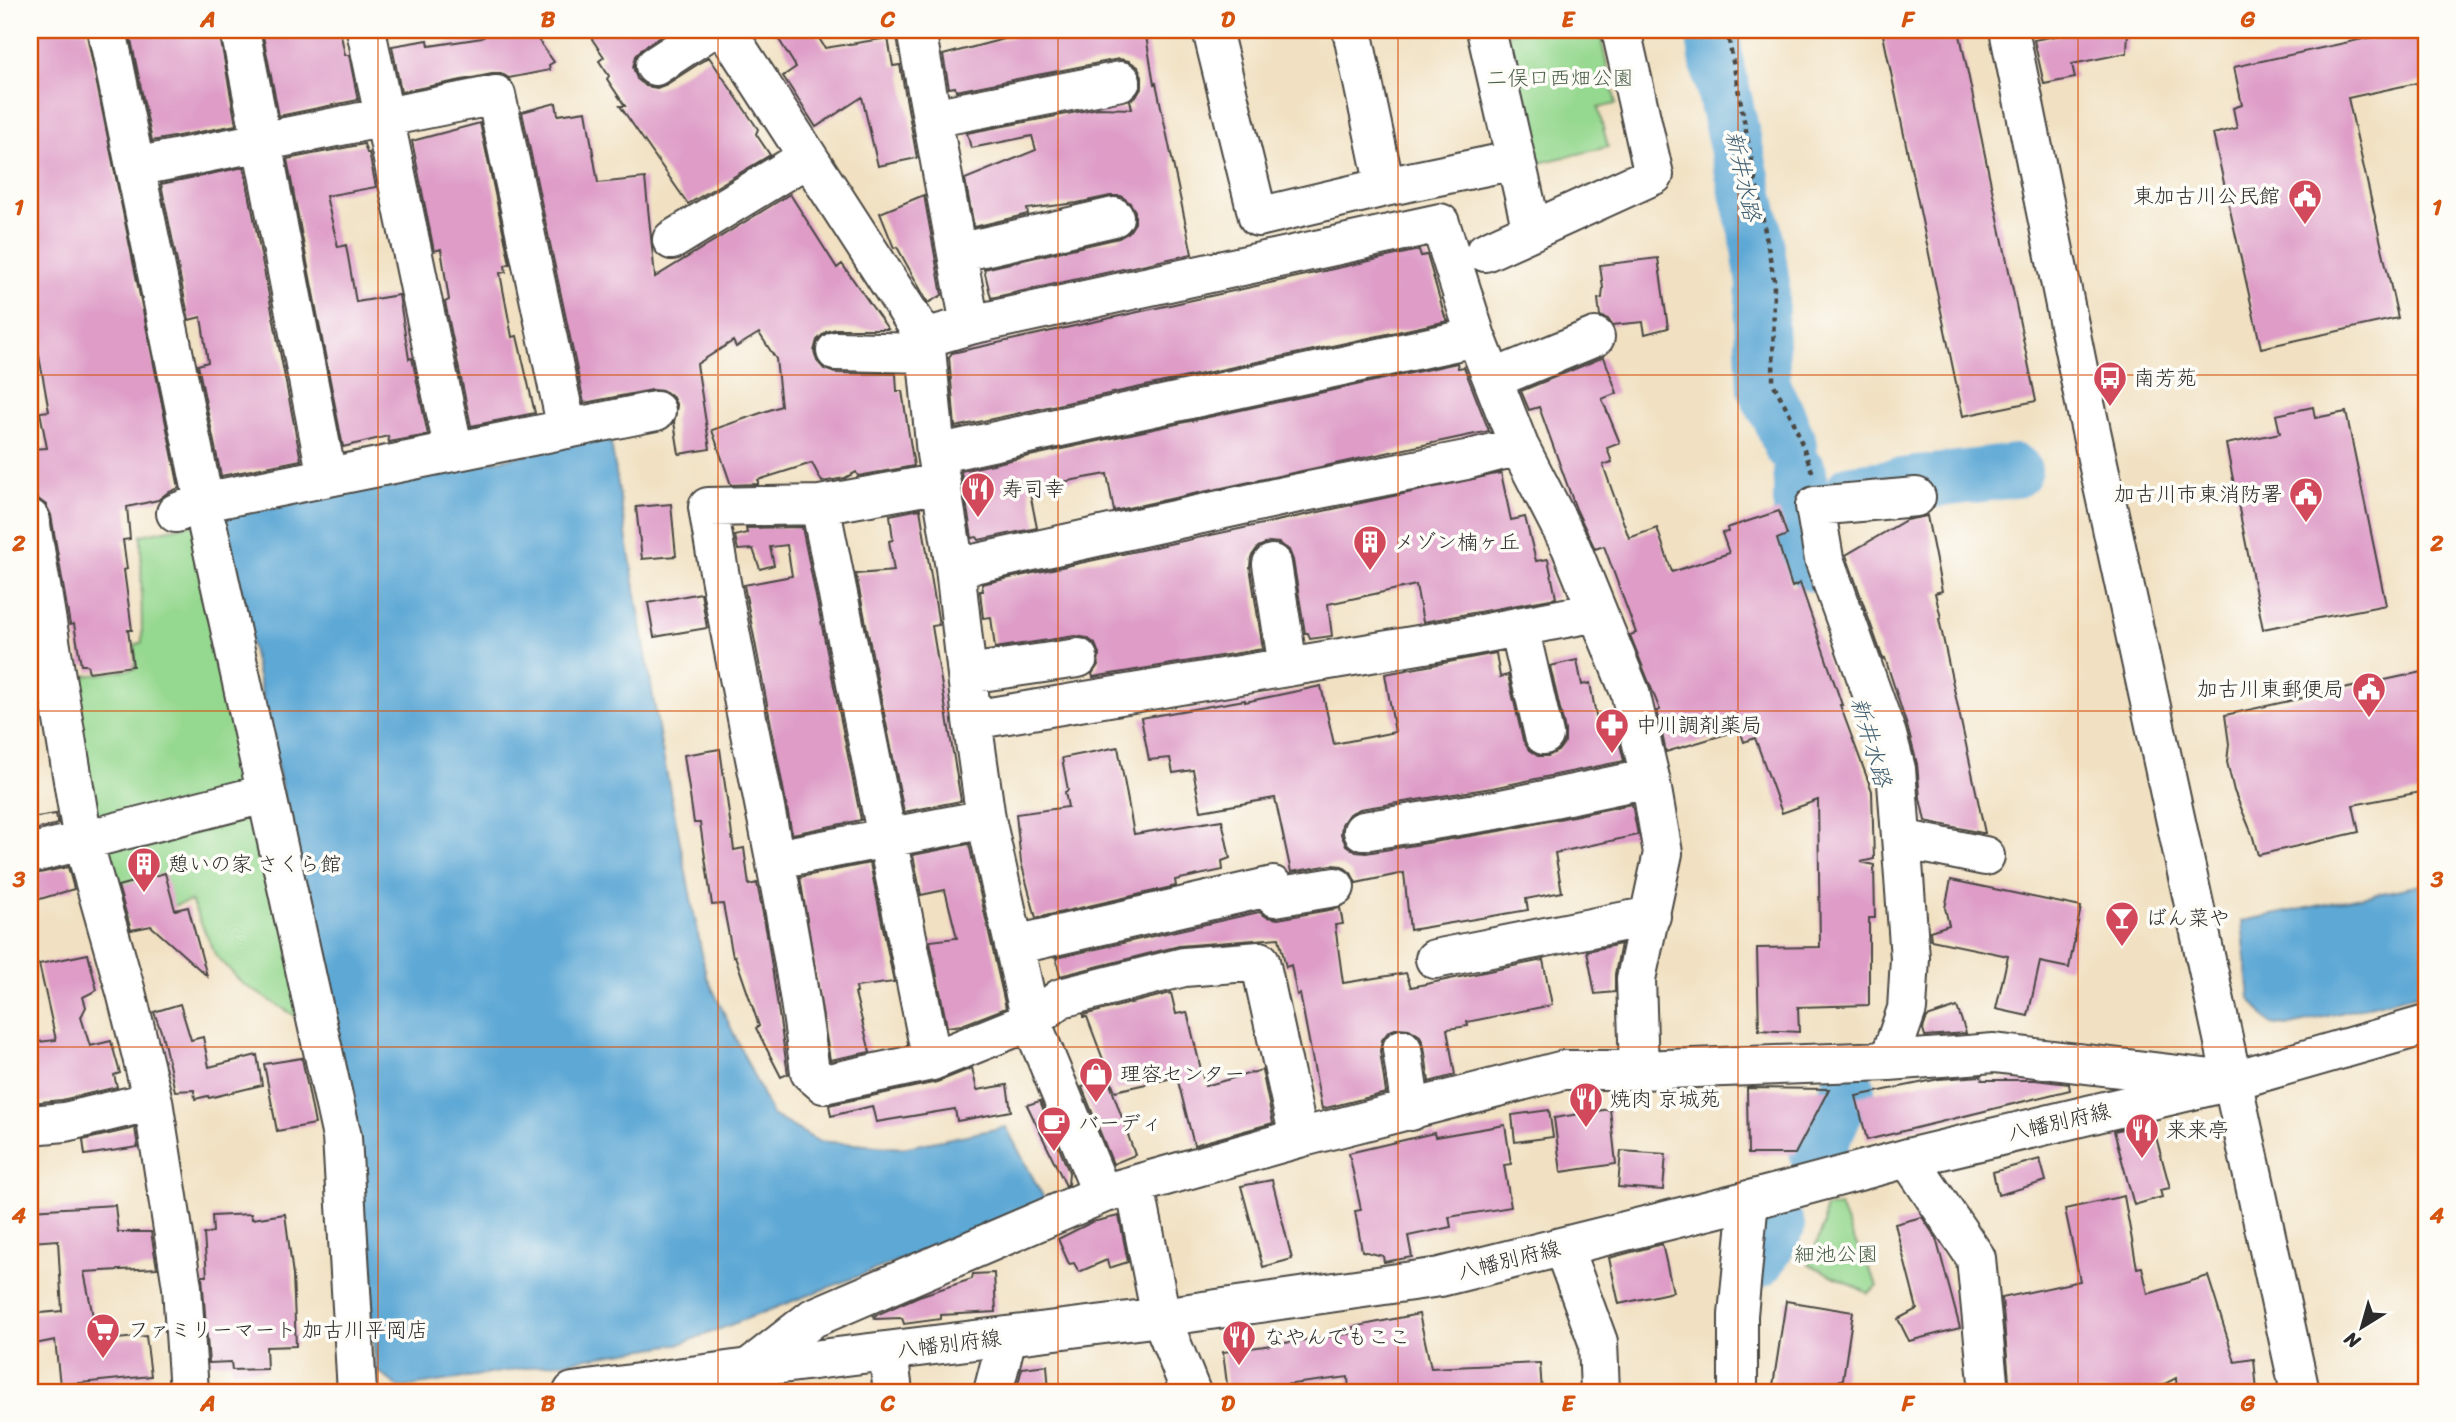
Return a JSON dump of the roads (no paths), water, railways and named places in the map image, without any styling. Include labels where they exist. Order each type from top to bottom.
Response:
[{"type":"street","points":[[107,30],[135,167],[196,514],[265,794],[342,1137],[356,1392]]},
{"type":"street","points":[[240,30],[327,477]]},
{"type":"street","points":[[366,30],[454,452]]},
{"type":"street","points":[[656,66],[710,30]]},
{"type":"street","points":[[726,30],[926,345],[939,468],[955,568],[986,819],[1031,1021],[1118,1190],[1161,1317],[1191,1392]]},
{"type":"street","points":[[917,30],[970,325]]},
{"type":"street","points":[[1212,30],[1258,217],[1516,160]]},
{"type":"street","points":[[1352,30],[1385,187]]},
{"type":"street","points":[[1486,30],[1532,231]]},
{"type":"street","points":[[1485,253],[1654,175],[1621,30]]},
{"type":"street","points":[[2009,30],[2086,408],[2300,1392]]},
{"type":"street","points":[[932,118],[1121,81]]},
{"type":"street","points":[[135,167],[496,95],[567,429]]},
{"type":"street","points":[[673,240],[808,157]]},
{"type":"street","points":[[957,253],[1114,217]]},
{"type":"street","points":[[836,351],[926,345],[970,325],[1440,223],[1476,337],[1519,446],[1571,547],[1630,692],[1650,778],[1663,853],[1636,979],[1639,1070]]},
{"type":"street","points":[[1299,1138],[1260,961],[1184,967],[1061,998],[1031,1021],[932,1061],[824,1084],[810,1072],[802,1006],[776,859],[721,588],[708,507],[820,505],[939,468],[1476,337]]},
{"type":"street","points":[[1493,379],[1595,337]]},
{"type":"street","points":[[196,514],[327,477],[656,411]]},
{"type":"street","points":[[955,568],[1284,496],[1466,460],[1519,446]]},
{"type":"street","points":[[1889,1061],[1907,1010],[1910,958],[1896,769],[1824,559],[1815,506],[1916,497]]},
{"type":"street","points":[[820,505],[932,1061]]},
{"type":"street","points":[[30,519],[83,841],[126,992],[153,1101],[182,1287],[189,1392]]},
{"type":"street","points":[[1272,564],[1288,667]]},
{"type":"street","points":[[972,720],[1597,612]]},
{"type":"street","points":[[1519,627],[1544,735]]},
{"type":"street","points":[[967,674],[1077,658]]},
{"type":"street","points":[[1363,831],[1496,810],[1650,778]]},
{"type":"street","points":[[30,854],[265,794]]},
{"type":"street","points":[[776,859],[986,819]]},
{"type":"street","points":[[1902,839],[1984,856]]},
{"type":"street","points":[[1015,945],[1273,886],[1275,897],[1335,887]]},
{"type":"street","points":[[1435,959],[1651,916]]},
{"type":"street","name":"八幡別府線","points":[[573,1392],[1161,1317],[1440,1277],[1908,1158],[2231,1081],[2426,1025]]},
{"type":"street","points":[[1402,1049],[1411,1111]]},
{"type":"street","points":[[749,1368],[813,1318],[1118,1190],[1299,1138],[1564,1070],[1889,1061],[1994,1053],[2231,1081]]},
{"type":"street","points":[[30,1125],[65,1122],[153,1101]]},
{"type":"street","points":[[1908,1158],[1976,1258],[1989,1392]]},
{"type":"street","points":[[1738,1392],[1738,1315],[1749,1200]]},
{"type":"street","points":[[1563,1247],[1598,1342],[1600,1392]]},
{"type":"street","points":[[993,1392],[1006,1337]]},
{"type":"street","points":[[888,1351],[893,1392]]},
{"type":"water","points":[[610,437],[661,745],[706,975],[772,1115],[818,1141],[902,1148],[1006,1127],[1047,1204],[683,1343],[400,1388],[376,1370],[356,1151],[329,1007],[224,518]]},
{"type":"water","points":[[2426,884],[2426,992],[2287,1026],[2271,1024],[2250,998],[2242,921]]},
{"type":"waterway","name":"新井水路","points":[[1712,30],[1756,235],[1763,284],[1761,324],[1764,389],[1790,445]]},
{"type":"waterway","points":[[1852,491],[2015,471]]},
{"type":"waterway","name":"新井水路","points":[[1800,473],[1800,512],[1814,565]]},
{"type":"waterway","name":"新井水路","points":[[1816,1153],[1848,1088]]},
{"type":"waterway","name":"新井水路","points":[[1758,1261],[1778,1226]]},
{"type":"place","name":"東加古川公民館","points":[[2305,226]]},
{"type":"place","name":"南芳苑","points":[[2110,408]]},
{"type":"place","name":"寿司幸","points":[[978,519]]},
{"type":"place","name":"加古川市東消防署","points":[[2306,524]]},
{"type":"place","name":"メゾン楠ヶ丘","points":[[1370,572]]},
{"type":"place","name":"加古川東郵便局","points":[[2369,719]]},
{"type":"place","name":"中川調剤薬局","points":[[1612,755]]},
{"type":"place","name":"憩いの家 さくら館","points":[[144,894]]},
{"type":"place","name":"ばん菜や","points":[[2122,948]]},
{"type":"place","name":"理容センター","points":[[1096,1104]]},
{"type":"place","name":"焼肉 京城苑","points":[[1586,1129]]},
{"type":"place","name":"バーディ","points":[[1054,1153]]},
{"type":"place","name":"来来亭","points":[[2142,1160]]},
{"type":"place","name":"ファミリーマート 加古川平岡店","points":[[103,1360]]},
{"type":"place","name":"なやんでもここ","points":[[1239,1367]]},
{"type":"park label","name":"二俣口西畑公園","points":[[1560,78]]},
{"type":"park label","name":"細池公園","points":[[1836,1254]]}]
